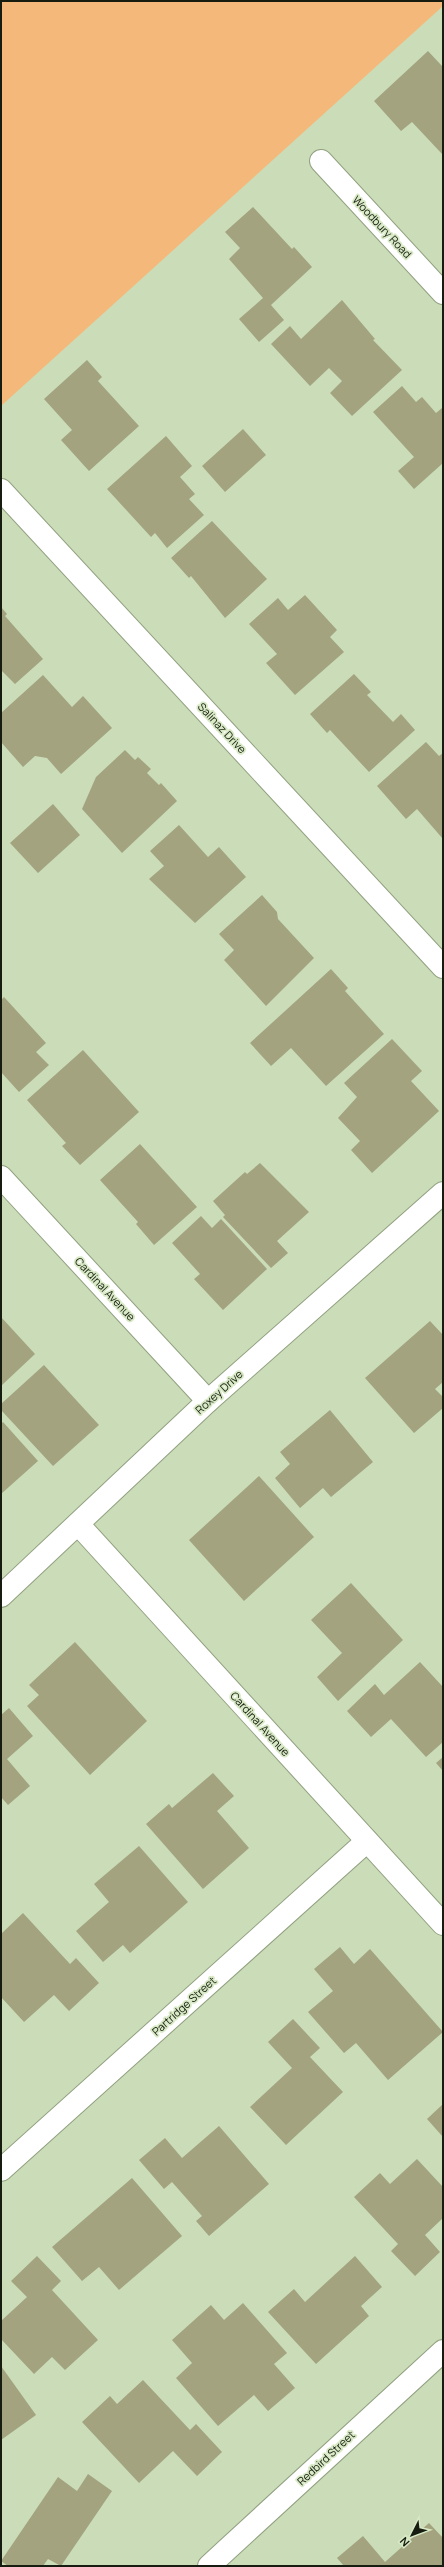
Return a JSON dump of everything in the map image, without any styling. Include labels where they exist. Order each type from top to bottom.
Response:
[{"type":"street","name":"Woodbury Road","points":[[321,161],[443,293]]},
{"type":"street","name":"Salinaz Drive","points":[[1,490],[443,967]]},
{"type":"street","name":"Cardinal Avenue","points":[[1,1177],[208,1401]]},
{"type":"street","name":"Roxey Drive","points":[[1,1596],[208,1401],[443,1193]]},
{"type":"street","name":"Cardinal Avenue","points":[[78,1524],[443,1924]]},
{"type":"street","name":"Partridge Street","points":[[1,2170],[367,1841]]},
{"type":"street","name":"Redbird Street","points":[[209,2566],[443,2351]]},
{"type":"shaded area","points":[[1,1],[443,1],[443,6],[1,406]]},
{"type":"building","points":[[428,51],[442,66],[443,65],[443,155],[412,122],[401,131],[374,101]]},
{"type":"building","points":[[253,207],[292,249],[294,247],[312,267],[271,305],[284,320],[259,342],[239,319],[263,298],[229,259],[240,248],[225,232]]},
{"type":"building","points":[[342,300],[375,339],[373,340],[402,370],[352,416],[330,393],[342,381],[329,368],[310,386],[271,344],[290,326],[301,339]]},
{"type":"building","points":[[87,360],[102,377],[98,381],[139,426],[89,471],[61,440],[72,430],[44,399]]},
{"type":"building","points":[[402,386],[416,402],[422,397],[436,413],[442,408],[443,409],[443,463],[414,489],[398,471],[414,457],[373,412]]},
{"type":"building","points":[[243,429],[266,455],[225,492],[202,466]]},
{"type":"building","points":[[166,436],[192,466],[180,477],[195,494],[189,499],[204,515],[167,548],[155,533],[151,537],[107,489]]},
{"type":"building","points":[[212,521],[267,579],[225,618],[191,576],[189,578],[171,558]]},
{"type":"building","points":[[305,595],[337,630],[330,637],[344,652],[295,695],[266,663],[277,654],[249,624],[278,598],[288,610]]},
{"type":"building","points":[[1,607],[7,614],[5,616],[43,659],[15,684],[1,670]]},
{"type":"building","points":[[354,674],[371,692],[367,695],[393,722],[401,714],[415,730],[369,772],[330,730],[327,733],[310,714]]},
{"type":"building","points":[[43,675],[72,707],[83,696],[112,728],[61,774],[47,758],[35,756],[23,767],[1,742],[1,713]]},
{"type":"building","points":[[426,742],[439,756],[443,753],[443,839],[417,809],[406,819],[377,786]]},
{"type":"building","points":[[125,750],[135,760],[138,757],[151,769],[147,773],[159,785],[161,783],[177,801],[122,853],[82,809],[96,777]]},
{"type":"building","points":[[53,804],[80,835],[38,873],[10,843]]},
{"type":"building","points":[[179,825],[208,857],[219,847],[246,877],[195,923],[149,879],[164,866],[150,851]]},
{"type":"building","points":[[262,895],[277,912],[278,919],[314,958],[266,1006],[224,960],[234,950],[219,934]]},
{"type":"building","points":[[331,969],[348,988],[345,991],[384,1034],[326,1086],[291,1048],[271,1066],[250,1043]]},
{"type":"building","points":[[4,997],[46,1043],[36,1052],[49,1065],[19,1092],[1,1072],[1,1000]]},
{"type":"building","points":[[392,1039],[422,1071],[411,1081],[439,1111],[372,1173],[351,1150],[360,1141],[338,1118],[357,1097],[344,1083]]},
{"type":"building","points":[[83,1050],[139,1112],[80,1165],[62,1146],[66,1143],[27,1100]]},
{"type":"building","points":[[140,1144],[197,1207],[154,1245],[136,1224],[138,1222],[100,1180]]},
{"type":"building","points":[[260,1163],[309,1212],[277,1241],[288,1253],[271,1268],[223,1217],[225,1215],[213,1201],[245,1172],[247,1174]]},
{"type":"building","points":[[201,1216],[212,1228],[221,1219],[267,1269],[223,1310],[194,1279],[200,1274],[172,1243]]},
{"type":"building","points":[[1,1317],[35,1354],[1,1386]]},
{"type":"building","points":[[430,1321],[443,1335],[443,1382],[435,1389],[443,1397],[443,1408],[414,1433],[365,1378]]},
{"type":"building","points":[[44,1365],[99,1425],[53,1466],[1,1410],[1,1404]]},
{"type":"building","points":[[330,1410],[373,1462],[331,1497],[323,1488],[300,1508],[275,1478],[290,1464],[280,1452]]},
{"type":"building","points":[[3,1422],[38,1461],[1,1494],[1,1424]]},
{"type":"building","points":[[259,1476],[314,1537],[244,1601],[189,1540]]},
{"type":"building","points":[[351,1583],[403,1640],[338,1701],[317,1677],[342,1653],[311,1620]]},
{"type":"building","points":[[75,1642],[147,1721],[90,1775],[27,1706],[39,1695],[29,1685]]},
{"type":"building","points":[[420,1662],[443,1687],[443,1742],[426,1757],[391,1719],[371,1737],[347,1711],[375,1684],[384,1695]]},
{"type":"building","points":[[9,1708],[33,1736],[7,1759],[30,1786],[8,1805],[1,1797],[1,1715]]},
{"type":"building","points":[[443,1757],[443,1771],[436,1763]]},
{"type":"building","points":[[213,1773],[234,1796],[217,1811],[249,1848],[203,1889],[146,1824],[169,1804],[172,1808]]},
{"type":"building","points":[[139,1846],[188,1902],[130,1953],[123,1945],[103,1962],[76,1931],[109,1902],[94,1884]]},
{"type":"building","points":[[23,1913],[70,1964],[76,1958],[99,1983],[69,2011],[54,1995],[24,2022],[1,1997],[1,1934]]},
{"type":"building","points":[[340,1947],[354,1964],[370,1949],[443,2032],[388,2080],[356,2043],[344,2053],[308,2012],[333,1991],[314,1969]]},
{"type":"building","points":[[293,2019],[320,2048],[310,2057],[343,2092],[286,2145],[250,2107],[292,2068],[268,2042]]},
{"type":"building","points":[[443,2104],[443,2137],[427,2119]]},
{"type":"building","points":[[219,2126],[269,2184],[209,2236],[196,2221],[202,2216],[172,2182],[164,2189],[139,2160],[165,2138],[182,2158]]},
{"type":"building","points":[[417,2159],[443,2187],[443,2218],[425,2235],[440,2252],[415,2276],[391,2251],[398,2244],[354,2197],[380,2173],[390,2184]]},
{"type":"building","points":[[132,2178],[182,2236],[119,2290],[99,2267],[82,2281],[52,2247]]},
{"type":"building","points":[[37,2256],[61,2281],[52,2290],[98,2340],[65,2370],[52,2357],[34,2374],[1,2339],[1,2321],[27,2297],[11,2281]]},
{"type":"building","points":[[355,2256],[382,2287],[361,2306],[369,2316],[316,2364],[268,2312],[294,2289],[305,2302]]},
{"type":"building","points":[[243,2303],[287,2353],[274,2364],[295,2388],[268,2411],[254,2395],[218,2426],[176,2378],[192,2363],[172,2340],[211,2305],[224,2320]]},
{"type":"building","points":[[1,2366],[36,2415],[1,2440]]},
{"type":"building","points":[[143,2380],[190,2430],[196,2424],[222,2452],[197,2476],[173,2451],[139,2483],[82,2422],[110,2396],[117,2404]]},
{"type":"building","points":[[88,2474],[112,2491],[61,2566],[48,2559],[43,2566],[8,2566],[1,2561],[58,2477],[77,2491]]},
{"type":"building","points":[[429,2523],[443,2538],[443,2566],[344,2566],[337,2558],[363,2536],[385,2562]]}]
